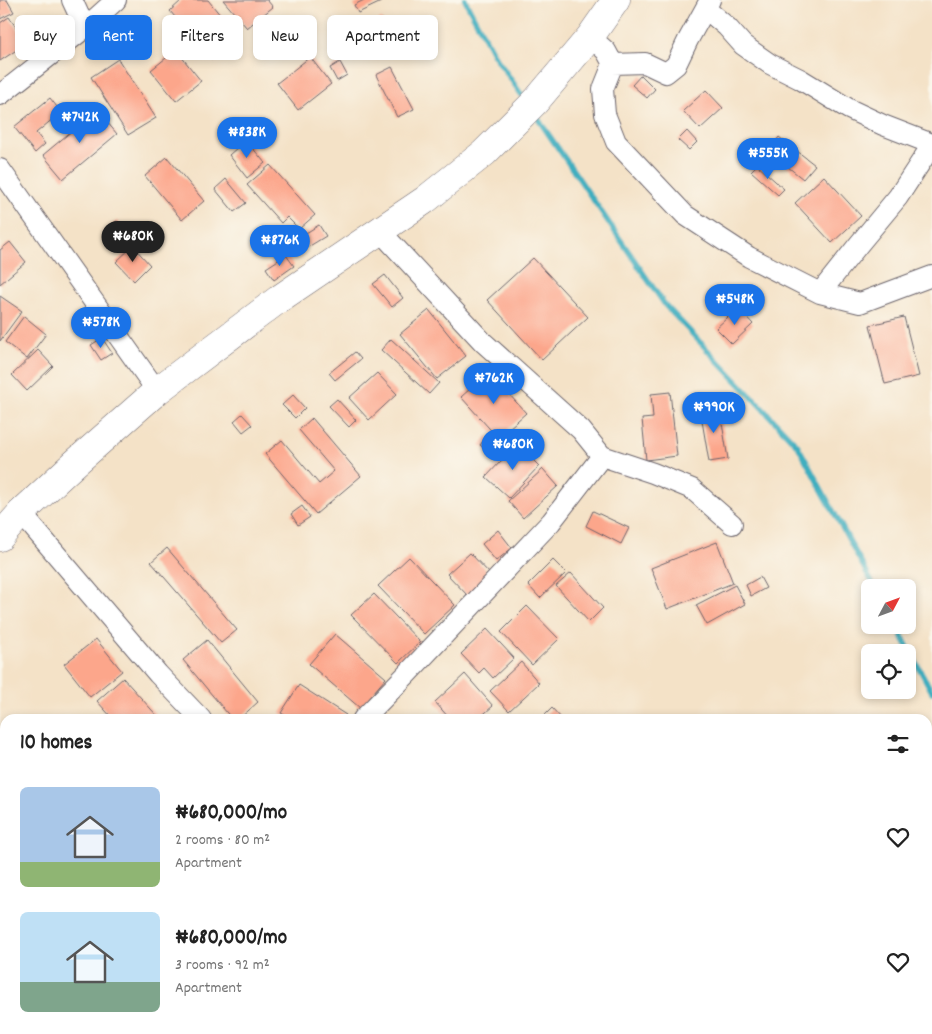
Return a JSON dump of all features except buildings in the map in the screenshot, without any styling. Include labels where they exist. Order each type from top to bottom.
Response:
[{"type":"main road","points":[[0,537],[21,513],[157,391],[279,299],[425,200],[484,152],[544,91],[590,37],[616,0]]},
{"type":"street","points":[[0,95],[85,28],[72,0]]},
{"type":"street","points":[[99,15],[116,0]]},
{"type":"street","points":[[613,64],[645,63],[666,74],[676,65],[708,5],[744,45],[770,64],[800,79],[849,109],[883,125],[932,144],[898,197],[820,293]]},
{"type":"street","points":[[590,37],[606,52],[613,64]]},
{"type":"street","points":[[613,64],[603,89],[605,114],[616,142],[685,215],[749,257],[820,293],[860,303],[932,276]]},
{"type":"street","points":[[0,169],[157,391]]},
{"type":"street","points":[[380,231],[482,342],[581,430],[602,456],[653,473],[692,489],[732,524]]},
{"type":"street","points":[[368,714],[551,522],[602,456]]},
{"type":"street","points":[[21,513],[158,674],[196,714]]},
{"type":"waterway","points":[[465,0],[494,55],[526,101]]},
{"type":"waterway","points":[[534,113],[665,305],[798,446],[870,579]]},
{"type":"waterway","points":[[901,634],[932,692]]}]
